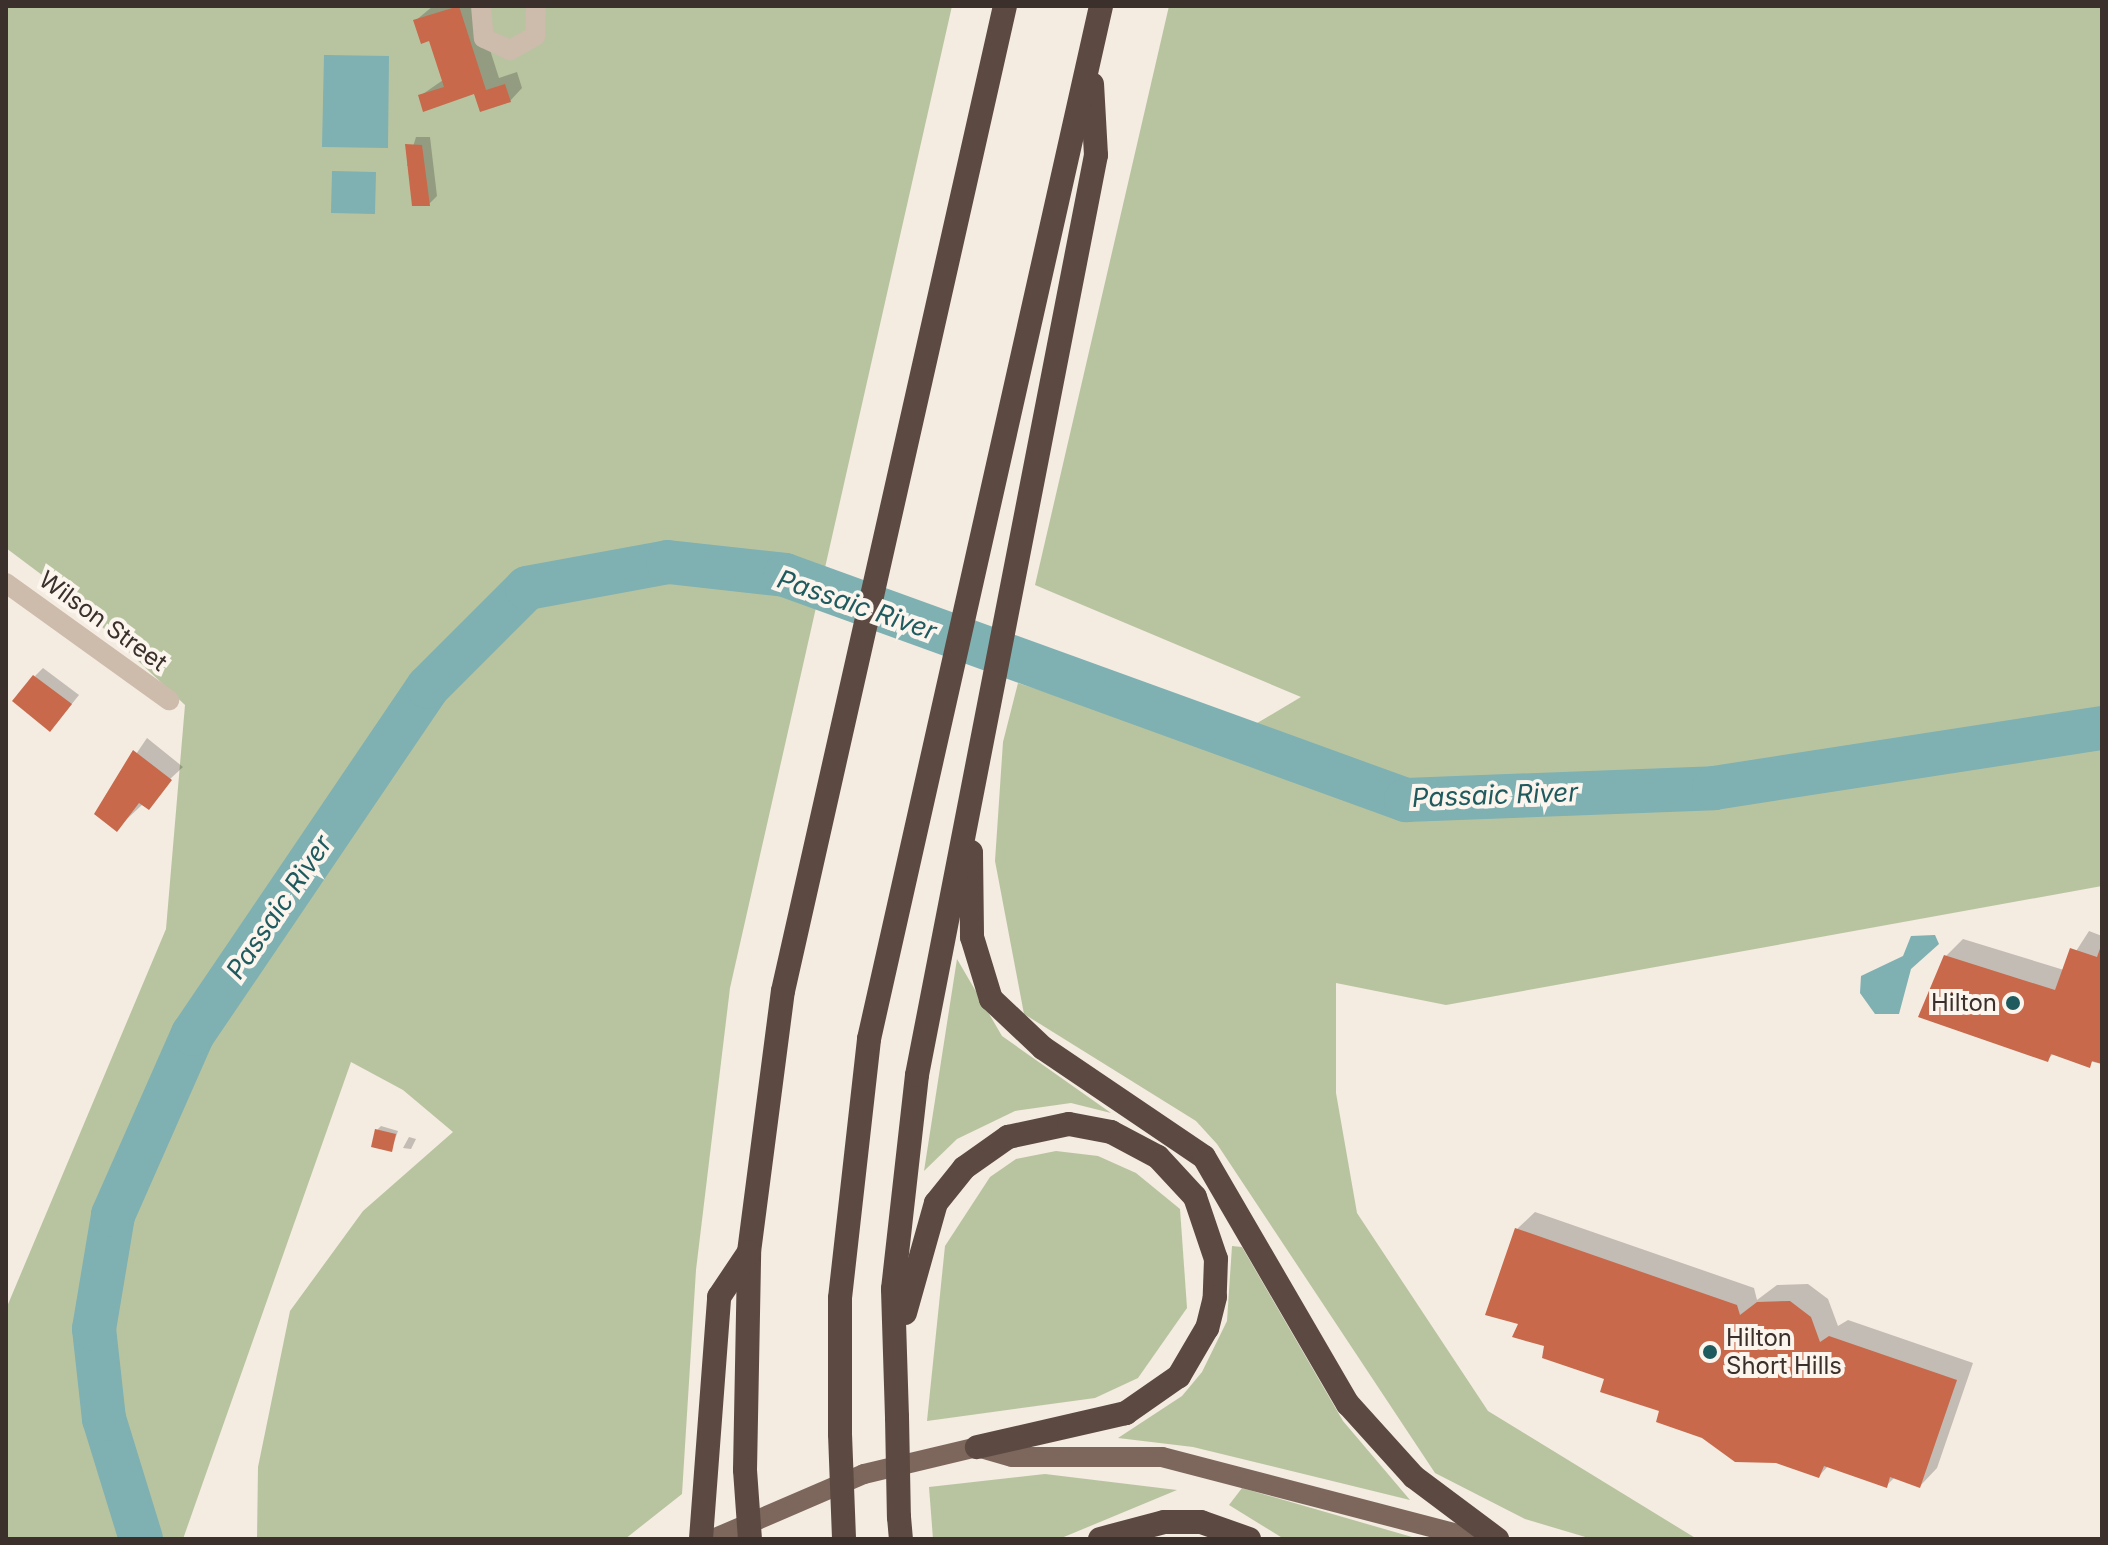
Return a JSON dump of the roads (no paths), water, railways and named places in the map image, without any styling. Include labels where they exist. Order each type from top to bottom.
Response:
[{"type":"highway","points":[[750,1539],[745,1470],[749,1252],[783,991],[1005,6]]},
{"type":"highway","points":[[844,1539],[840,1434],[841,1284],[869,1039],[1101,6]]},
{"type":"highway","points":[[900,1528],[898,1355],[893,1289],[904,1170],[931,991],[970,811],[1096,155],[1090,54]]},
{"type":"highway","points":[[970,811],[972,937],[991,999],[1022,1033],[1204,1157],[1348,1404],[1414,1477],[1497,1539]]},
{"type":"highway","points":[[898,1355],[922,1236],[936,1203],[978,1155],[1027,1130],[1069,1124],[1124,1137],[1174,1170],[1203,1213],[1216,1259],[1207,1328],[1179,1376],[1126,1413],[977,1447]]},
{"type":"highway","points":[[701,1539],[719,1297],[749,1252]]},
{"type":"highway","points":[[1100,1539],[1164,1522],[1201,1522],[1249,1539]]},
{"type":"main road","points":[[713,1539],[852,1479],[977,1447],[1012,1457],[1162,1457],[1476,1539]]},
{"type":"street","points":[[481,6],[484,38],[510,50],[535,36],[536,6]]},
{"type":"street","name":"Wilson Street","points":[[6,583],[169,700]]},
{"type":"water","points":[[324,55],[389,56],[388,148],[322,147]]},
{"type":"water","points":[[332,171],[376,172],[375,214],[331,213]]},
{"type":"water","points":[[1935,935],[1939,944],[1911,969],[1899,1014],[1875,1014],[1860,993],[1861,976],[1903,956],[1911,936]]},
{"type":"waterway","name":"Passaic River","points":[[141,1539],[104,1419],[94,1329],[113,1215],[193,1034],[428,687],[527,588],[668,562],[785,575],[1406,800],[1714,788],[2102,728]]},
{"type":"place","name":"Hilton","points":[[2013,1003]]},
{"type":"place","name":"Hilton Short Hills","points":[[1710,1352]]}]
